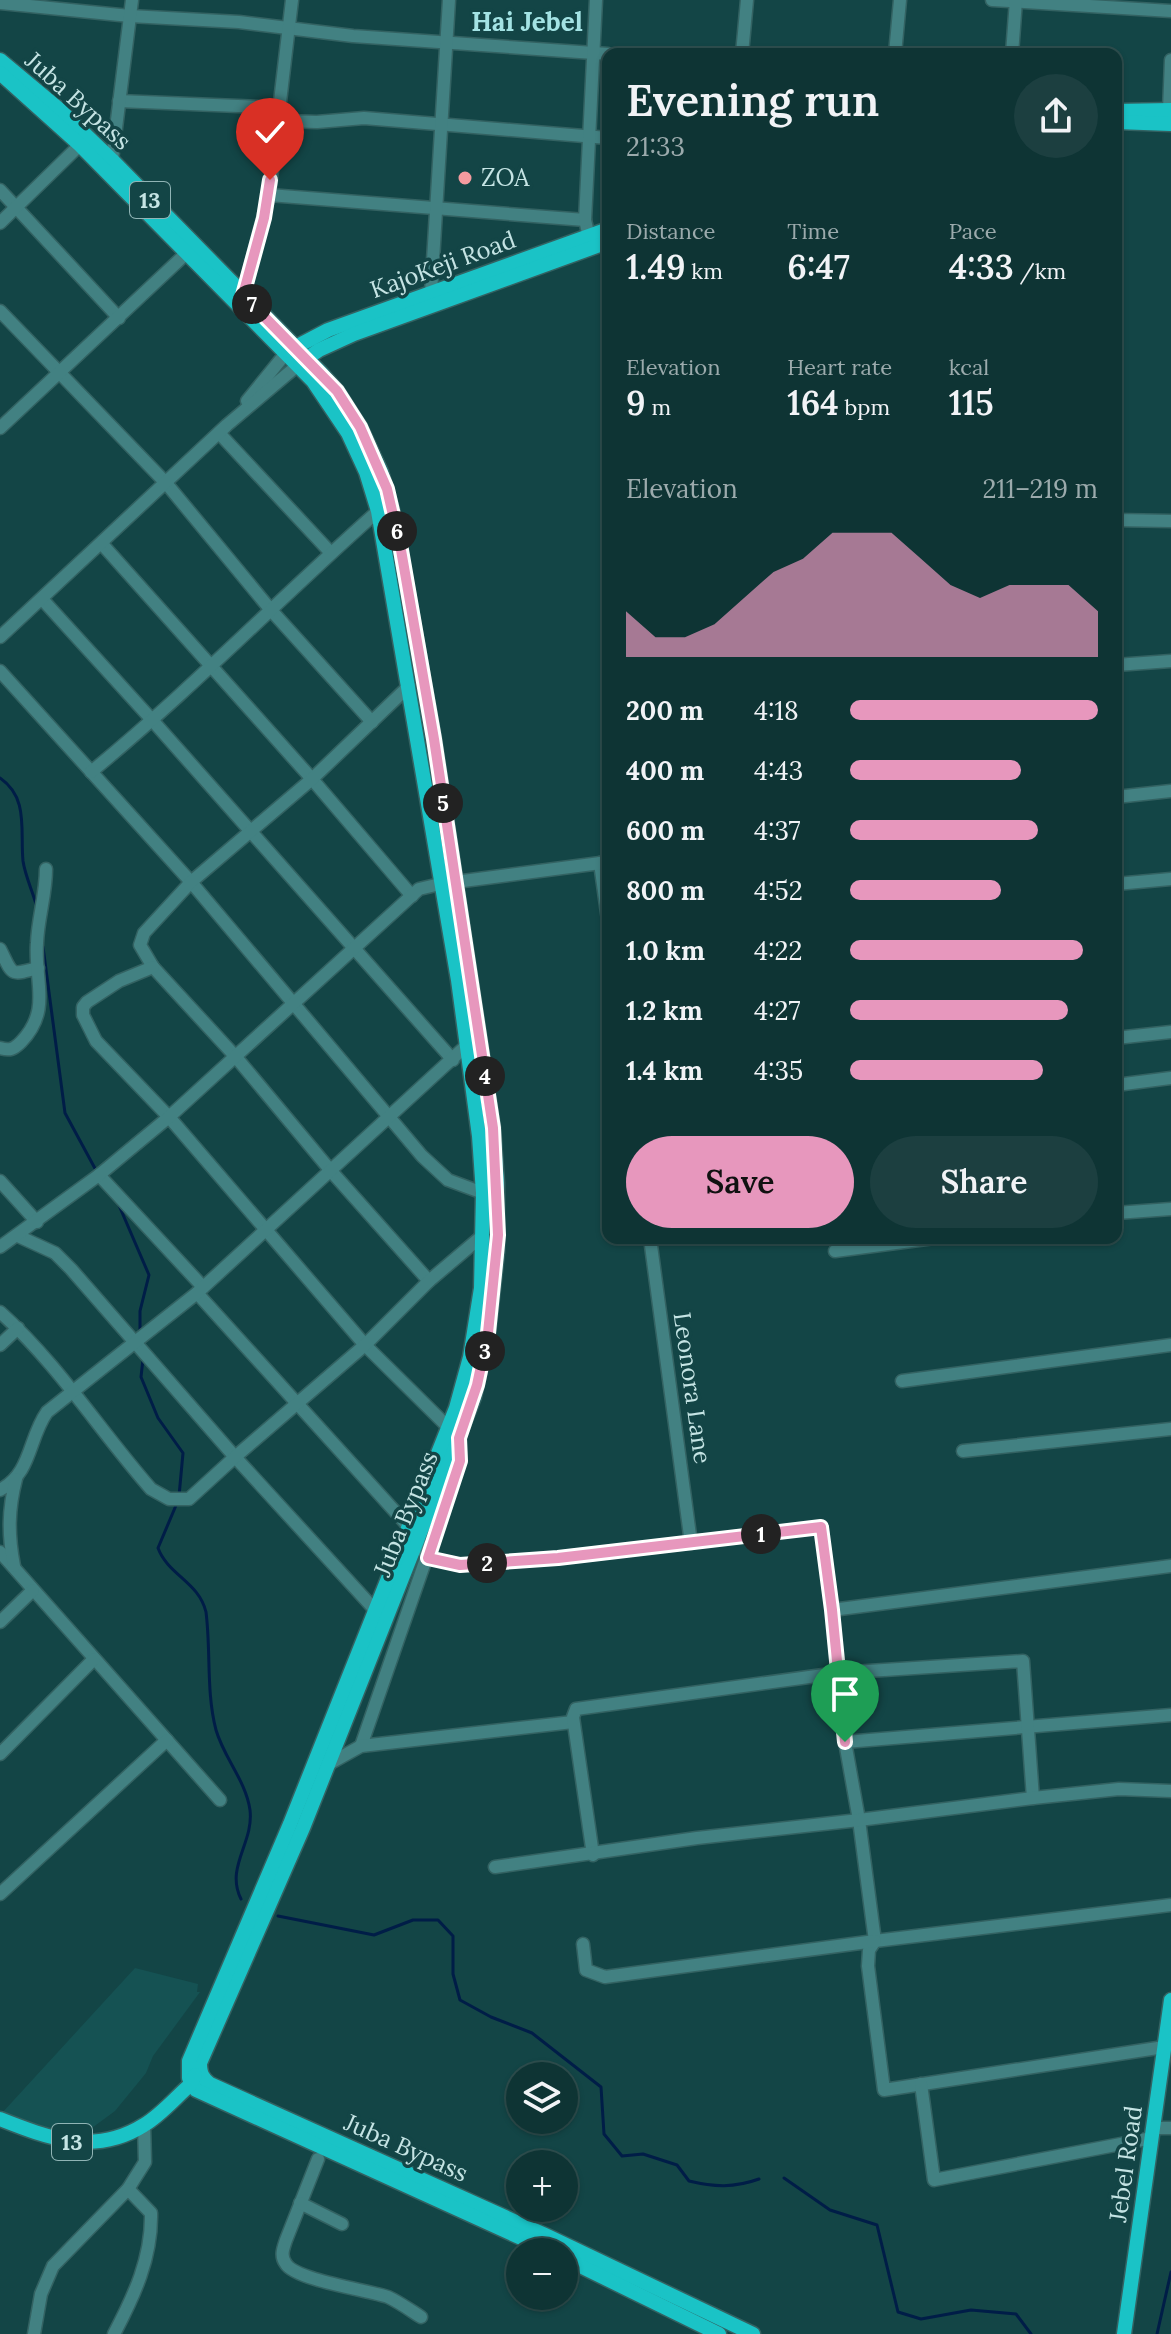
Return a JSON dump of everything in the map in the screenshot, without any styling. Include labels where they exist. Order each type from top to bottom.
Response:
[{"type":"main road","name":"Juba Bypass","points":[[0,60],[290,349]]},
{"type":"main road","name":"Juba Bypass","points":[[0,73],[112,160],[190,249],[243,295],[290,349]]},
{"type":"main road","points":[[1122,111],[1170,115]]},
{"type":"main road","points":[[1122,121],[1170,115]]},
{"type":"main road","name":"KajoKeji Road","points":[[290,349],[328,330],[602,232]]},
{"type":"main road","name":"KajoKeji Road","points":[[302,362],[354,334],[602,244]]},
{"type":"main road","points":[[290,349],[302,362]]},
{"type":"main road","name":"Juba Bypass","points":[[302,362],[348,433],[366,472],[378,511],[458,980],[479,1136],[483,1193],[478,1311],[454,1433]]},
{"type":"main road","name":"Juba Bypass","points":[[195,2062],[303,1828],[454,1433],[474,1397],[494,1288],[498,1235],[493,1128],[409,597],[387,489],[348,406],[302,362]]},
{"type":"main road","name":"Juba Bypass","points":[[414,1534],[376,1611],[195,2062],[204,2080],[210,2084],[545,2235],[753,2334]]},
{"type":"main road","name":"Jebel Road","points":[[1124,2334],[1166,2053],[1171,2000]]},
{"type":"main road","points":[[144,2125],[191,2084],[195,2062]]},
{"type":"main road","points":[[144,2125],[195,2062]]},
{"type":"main road","name":"Juba Bypass","points":[[191,2084],[196,2090],[521,2238]]},
{"type":"main road","points":[[165,2106],[197,2098],[230,2105]]},
{"type":"main road","name":"13","points":[[0,2119],[37,2134],[76,2143],[105,2141],[144,2125]]},
{"type":"main road","points":[[578,2265],[719,2334]]},
{"type":"street","points":[[112,160],[132,0]]},
{"type":"street","points":[[243,295],[269,195],[292,0]]},
{"type":"street","points":[[431,293],[449,0]]},
{"type":"street","points":[[589,237],[585,220],[596,0]]},
{"type":"street","points":[[743,48],[747,0]]},
{"type":"street","points":[[896,48],[900,0]]},
{"type":"street","points":[[992,0],[1171,11]]},
{"type":"street","points":[[1012,48],[1016,1]]},
{"type":"street","points":[[0,3],[130,16],[195,18],[353,36],[602,54]]},
{"type":"street","points":[[1170,115],[1171,60]]},
{"type":"street","points":[[119,101],[277,109]]},
{"type":"street","points":[[277,109],[285,121],[364,118],[602,138]]},
{"type":"street","points":[[0,223],[84,141]]},
{"type":"street","points":[[0,190],[119,318]]},
{"type":"street","points":[[269,195],[585,220]]},
{"type":"street","points":[[0,428],[190,249]]},
{"type":"street","points":[[0,311],[166,483],[270,609],[372,722]]},
{"type":"street","points":[[223,429],[290,349]]},
{"type":"street","points":[[0,637],[223,429],[302,362]]},
{"type":"street","points":[[223,429],[331,553]]},
{"type":"street","points":[[91,772],[153,721],[378,511]]},
{"type":"street","points":[[1122,520],[1171,521]]},
{"type":"street","points":[[102,544],[412,896]]},
{"type":"street","points":[[42,599],[453,1060]]},
{"type":"street","points":[[1122,665],[1171,661]]},
{"type":"street","points":[[0,671],[191,882],[422,1156],[448,1180],[483,1193]]},
{"type":"street","points":[[409,686],[252,833],[191,882],[140,939],[143,954],[153,967],[235,1056],[429,1281]]},
{"type":"street","points":[[1122,796],[1171,791]]},
{"type":"street","points":[[0,1247],[99,1175],[169,1117],[419,889],[602,863]]},
{"type":"street","points":[[0,1048],[9,1051],[15,1048],[36,1023],[40,1010],[36,946],[46,893],[46,869]]},
{"type":"street","points":[[1122,883],[1171,879]]},
{"type":"street","points":[[0,949],[16,974],[38,968]]},
{"type":"street","points":[[153,967],[107,987],[83,1007],[83,1015],[96,1041],[169,1117],[365,1345],[454,1433],[460,1461],[361,1746]]},
{"type":"street","points":[[1122,1037],[1171,1032]]},
{"type":"street","points":[[15,1569],[8,1539],[10,1500],[42,1420],[54,1406],[200,1290],[466,1046]]},
{"type":"street","points":[[1122,1084],[1171,1078]]},
{"type":"street","points":[[99,1175],[352,1467],[414,1534],[428,1558],[460,1565],[558,1558],[821,1527],[845,1742],[875,1941],[869,1950],[868,1966],[884,2090],[1166,2053]]},
{"type":"street","points":[[0,1181],[37,1222]]},
{"type":"street","points":[[1122,1213],[1171,1209]]},
{"type":"street","points":[[18,1236],[55,1253],[376,1611]]},
{"type":"street","points":[[0,1312],[18,1328],[73,1392],[151,1489],[169,1499],[189,1499],[365,1345],[429,1281],[482,1236]]},
{"type":"street","name":"Leonora Lane","points":[[651,1244],[691,1543]]},
{"type":"street","points":[[835,1251],[888,1244]]},
{"type":"street","points":[[0,1345],[18,1328]]},
{"type":"street","points":[[902,1381],[1171,1345]]},
{"type":"street","points":[[963,1451],[1171,1429]]},
{"type":"street","points":[[0,1490],[16,1479]]},
{"type":"street","points":[[0,1552],[220,1800]]},
{"type":"street","points":[[832,1610],[1171,1566]]},
{"type":"street","points":[[0,1622],[33,1590]]},
{"type":"street","points":[[0,1754],[94,1659]]},
{"type":"street","points":[[593,1855],[573,1722],[576,1709],[838,1673],[1023,1661],[1033,1798]]},
{"type":"street","points":[[845,1742],[1171,1715]]},
{"type":"street","points":[[327,1765],[361,1746],[573,1722]]},
{"type":"street","points":[[0,1894],[167,1740]]},
{"type":"street","points":[[495,1867],[697,1838],[1033,1798],[1119,1789],[1171,1791]]},
{"type":"street","points":[[583,1944],[586,1970],[605,1977],[1171,1905]]},
{"type":"street","points":[[921,2084],[934,2180],[1171,2128]]},
{"type":"street","points":[[34,2334],[41,2294],[53,2266],[128,2189],[145,2162],[144,2125]]},
{"type":"street","points":[[318,2159],[282,2253],[288,2268],[389,2298],[421,2317]]},
{"type":"street","points":[[114,2334],[143,2273],[151,2222],[151,2213],[128,2189]]},
{"type":"street","points":[[300,2203],[342,2224]]},
{"type":"shaded area","points":[[135,1968],[198,1984],[197,1992],[200,1992],[153,2056],[146,2073],[115,2111],[81,2136],[55,2132],[2,2113]]},
{"type":"waterway","points":[[0,778],[9,786],[19,805],[23,861],[36,904]]},
{"type":"waterway","points":[[43,947],[65,1113],[98,1174]]},
{"type":"waterway","points":[[118,1203],[149,1275],[140,1311],[140,1332]]},
{"type":"waterway","points":[[143,1359],[141,1377],[158,1418],[183,1453],[179,1496]]},
{"type":"waterway","points":[[177,1503],[158,1548],[169,1565],[197,1593],[206,1612],[211,1701],[216,1730],[244,1789],[250,1810],[248,1833],[236,1876],[241,1899]]},
{"type":"waterway","points":[[278,1916],[374,1935],[413,1920],[438,1920],[453,1936],[453,1974],[460,2000],[491,2017],[532,2033],[601,2087],[604,2134],[622,2156],[643,2154],[677,2165],[689,2181],[698,2183],[732,2185],[759,2179]]},
{"type":"waterway","points":[[784,2178],[830,2210],[877,2225],[898,2312],[921,2319],[971,2310],[1016,2314],[1031,2334]]},
{"type":"waterway","points":[[1157,2334],[1171,2272]]},
{"type":"place","name":"ZOA","points":[[465,178]]},
{"type":"district","name":"Hai Jebel","points":[[527,22]]},
{"type":"route","points":[[270,180],[264,218],[243,295],[337,391],[360,427],[387,489],[401,550],[434,739],[493,1128],[498,1235],[488,1333],[470,1411],[459,1438],[460,1461],[428,1558],[460,1565],[558,1558],[821,1527],[845,1742]]}]
